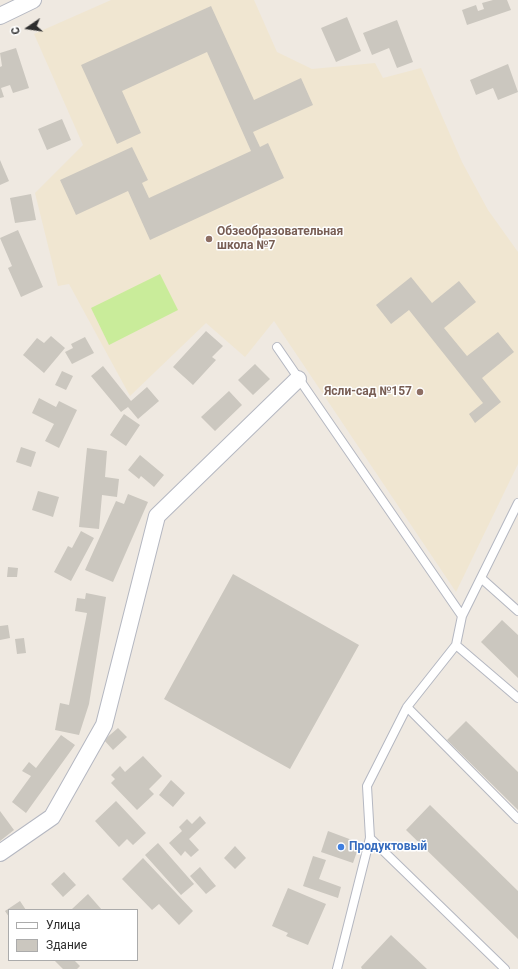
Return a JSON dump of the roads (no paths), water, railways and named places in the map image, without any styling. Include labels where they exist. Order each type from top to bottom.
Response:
[{"type":"street","points":[[0,16],[25,2]]},
{"type":"street","points":[[0,853],[52,817],[104,725],[157,516],[298,379]]},
{"type":"lane","points":[[277,346],[298,379],[462,616]]},
{"type":"lane","points":[[338,969],[370,838],[367,786],[407,707],[456,645],[462,616],[518,503]]},
{"type":"lane","points":[[482,578],[518,611]]},
{"type":"lane","points":[[456,645],[518,698]]},
{"type":"lane","points":[[407,707],[518,819]]},
{"type":"lane","points":[[370,838],[505,969]]},
{"type":"place","name":"Обзеобразовательная школа №7","points":[[209,239]]},
{"type":"place","name":"Ясли-сад №157","points":[[420,392]]},
{"type":"place","name":"Продуктовый","points":[[341,847]]}]
